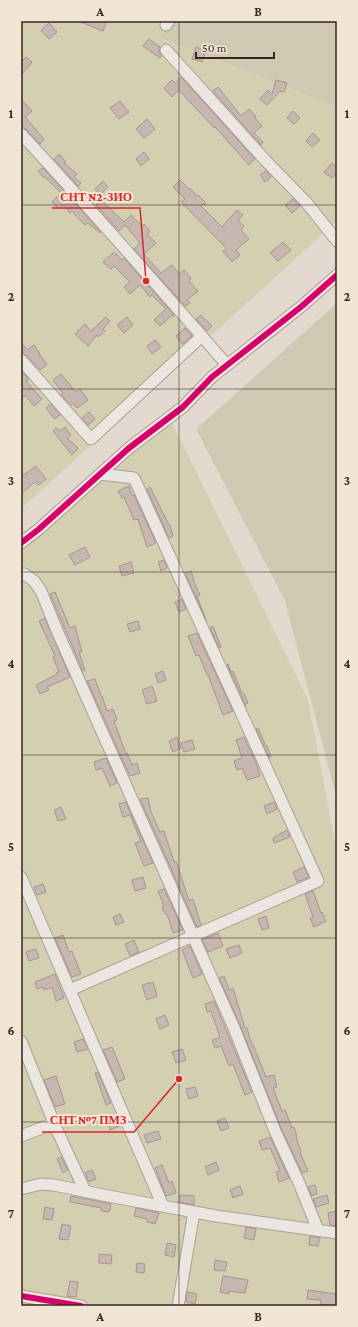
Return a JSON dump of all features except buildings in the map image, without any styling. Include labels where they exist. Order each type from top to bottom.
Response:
[{"type":"street","points":[[166,50],[265,160],[306,202],[337,241]]},
{"type":"street","points":[[21,134],[82,199],[227,365]]},
{"type":"street","points":[[21,543],[40,529],[128,448],[183,407],[212,377],[302,306],[337,275]]},
{"type":"street","points":[[21,360],[91,439],[202,336]]},
{"type":"street","points":[[70,990],[318,881],[134,478],[100,474]]},
{"type":"street","points":[[21,575],[24,574],[34,581],[41,591],[58,633],[236,1035],[275,1131],[299,1183],[318,1230]]},
{"type":"street","points":[[21,877],[163,1206]]},
{"type":"street","points":[[21,1042],[56,1128],[85,1192]]},
{"type":"street","points":[[21,1136],[46,1126],[56,1128]]},
{"type":"street","points":[[21,1189],[41,1184],[54,1185],[194,1212],[337,1233]]},
{"type":"street","points":[[178,1306],[194,1212]]},
{"type":"street","points":[[21,1296],[81,1306]]},
{"type":"shaded area","points":[[21,21],[174,21],[161,39],[337,107],[337,221],[21,509]]},
{"type":"shaded area","points":[[174,21],[337,21],[337,107],[160,38]]},
{"type":"shaded area","points":[[337,303],[337,800],[285,601],[196,429]]},
{"type":"shaded area","points":[[169,416],[308,700],[337,852],[337,1306],[21,1306],[21,538]]},
{"type":"cycle path","points":[[21,543],[39,529],[129,448],[183,407],[212,377],[302,306],[337,275]]},
{"type":"cycle path","points":[[21,1296],[81,1306]]},
{"type":"place","name":"СНТ N2-ЗИО","points":[[146,281]]},
{"type":"place","name":"СНТ №7 ПМЗ","points":[[179,1079]]}]
